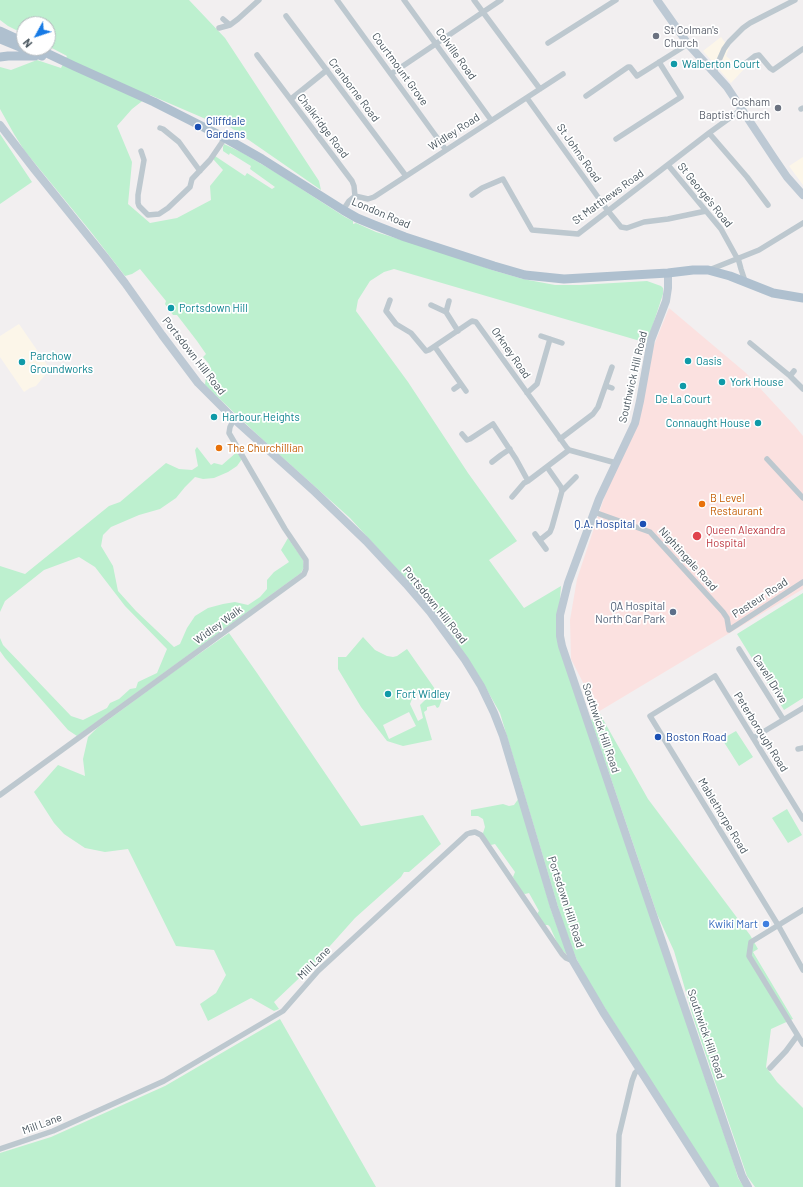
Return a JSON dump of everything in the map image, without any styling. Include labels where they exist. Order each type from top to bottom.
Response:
[{"type":"main road","points":[[657,0],[688,44],[728,87],[787,177],[803,195]]},
{"type":"main road","name":"London Road","points":[[1,33],[16,39]]},
{"type":"main road","name":"London Road","points":[[1,33],[16,40]]},
{"type":"main road","points":[[0,58],[16,55]]},
{"type":"main road","name":"London Road","points":[[49,56],[154,102],[225,138],[262,159],[343,210],[374,225],[405,237],[494,266],[525,275],[564,279],[708,270],[745,281],[773,293],[803,298]]},
{"type":"main road","name":"Portsdown Hill Road","points":[[1,127],[109,262],[194,377],[218,405],[315,492],[366,541],[430,612],[465,660],[481,686],[503,736],[554,907],[573,961],[603,1012],[715,1187]]},
{"type":"main road","name":"Southwick Hill Road","points":[[668,272],[666,301],[651,340],[635,423],[594,512],[566,590],[560,615],[560,636],[562,646],[742,1176],[748,1187]]},
{"type":"street","points":[[219,28],[230,25],[259,0]]},
{"type":"street","name":"Courtmount Grove","points":[[337,0],[446,150]]},
{"type":"street","name":"Colville Road","points":[[404,0],[491,120]]},
{"type":"street","points":[[474,0],[540,89]]},
{"type":"street","points":[[391,74],[501,0]]},
{"type":"street","points":[[548,43],[616,0]]},
{"type":"street","points":[[714,72],[724,49],[743,28],[795,0]]},
{"type":"street","name":"Cranborne Road","points":[[286,16],[406,176]]},
{"type":"street","points":[[223,19],[230,25]]},
{"type":"street","points":[[586,96],[628,67],[630,67],[637,76],[688,44]]},
{"type":"street","points":[[746,63],[755,56],[759,55],[773,70],[803,49]]},
{"type":"street","name":"Chalkridge Road","points":[[257,55],[352,181],[355,196]]},
{"type":"street","points":[[616,139],[681,97],[658,62]]},
{"type":"street","points":[[290,99],[327,70]]},
{"type":"street","name":"Widley Road","points":[[355,196],[368,199],[374,197],[563,74]]},
{"type":"street","name":"St Johns Road","points":[[527,98],[608,211],[618,224],[624,228],[644,222],[706,212]]},
{"type":"street","name":"St Matthews Road","points":[[472,195],[482,188],[502,179],[532,230],[578,234],[742,109]]},
{"type":"street","points":[[160,128],[163,128],[179,142],[200,171]]},
{"type":"street","points":[[709,133],[740,168],[768,205]]},
{"type":"street","points":[[141,151],[144,160],[138,200],[140,206],[148,215],[159,214],[168,208],[190,187],[192,179],[210,160],[225,138]]},
{"type":"street","name":"St George's Road","points":[[668,165],[721,229],[738,258],[740,269],[745,281]]},
{"type":"street","points":[[761,196],[767,191]]},
{"type":"street","points":[[343,210],[349,201],[355,196]]},
{"type":"street","points":[[708,270],[759,250],[803,222]]},
{"type":"street","points":[[390,300],[384,312],[396,324],[411,333],[423,348],[429,350],[434,347],[466,391]]},
{"type":"street","points":[[446,312],[449,301]]},
{"type":"street","points":[[431,305],[446,312],[458,331]]},
{"type":"street","name":"Orkney Road","points":[[434,347],[472,321],[476,322],[569,450]]},
{"type":"street","points":[[541,336],[562,343]]},
{"type":"street","points":[[527,393],[536,384],[550,339]]},
{"type":"street","points":[[750,343],[790,376],[803,389]]},
{"type":"street","points":[[560,439],[593,414],[598,407],[612,367]]},
{"type":"street","points":[[790,376],[794,371]]},
{"type":"street","points":[[454,389],[461,384]]},
{"type":"street","points":[[606,386],[612,388]]},
{"type":"street","name":"Widley Walk","points":[[0,795],[304,574],[306,569],[306,560],[285,529],[229,433],[234,419]]},
{"type":"street","points":[[462,434],[467,440],[470,440],[493,424],[528,480]]},
{"type":"street","points":[[492,462],[501,454],[510,449]]},
{"type":"street","points":[[512,498],[524,483],[569,450],[616,463]]},
{"type":"street","points":[[768,459],[803,498]]},
{"type":"street","points":[[546,467],[561,486],[562,491]]},
{"type":"street","points":[[540,540],[550,532],[562,491],[576,477]]},
{"type":"street","name":"Nightingale Road","points":[[594,512],[650,532],[723,612],[727,618],[729,630]]},
{"type":"street","points":[[535,534],[546,549]]},
{"type":"street","name":"Pasteur Road","points":[[729,630],[803,582]]},
{"type":"street","name":"Cavell Drive","points":[[739,649],[783,719]]},
{"type":"street","name":"Mablethorpe Road","points":[[715,676],[650,716],[778,926],[803,970]]},
{"type":"street","name":"Peterborough Road","points":[[715,676],[803,819]]},
{"type":"street","points":[[753,738],[803,708]]},
{"type":"street","name":"Mill Lane","points":[[0,1149],[53,1131],[164,1081],[283,1011],[318,971],[467,834],[470,833],[475,832],[481,835],[562,954],[566,958],[573,961]]},
{"type":"street","points":[[803,910],[751,942],[749,956],[803,1044]]},
{"type":"street","points":[[770,1068],[786,1051],[797,1036]]},
{"type":"street","points":[[618,1187],[619,1135],[632,1081],[635,1073],[639,1069]]},
{"type":"shaded area","points":[[721,37],[729,48],[726,56],[737,65],[739,63],[745,68],[731,83],[703,51]]},
{"type":"shaded area","points":[[803,157],[803,185],[789,166]]},
{"type":"shaded area","name":"Queen Alexandra Hospital","points":[[669,308],[746,373],[803,436],[803,589],[598,712],[571,659],[570,620],[577,579],[606,492],[637,425],[654,345]]},
{"type":"shaded area","points":[[19,324],[50,369],[36,386],[24,392],[0,357],[0,336]]},
{"type":"green space","points":[[0,0],[189,0],[225,38],[319,181],[321,190],[230,127],[219,122],[215,123],[150,95],[132,109],[117,126],[132,162],[128,204],[150,223],[177,218],[211,200],[210,186],[223,170],[213,159],[215,156],[245,176],[247,173],[272,189],[275,187],[250,169],[251,166],[230,153],[229,155],[223,151],[224,144],[275,172],[353,221],[353,224],[356,223],[376,232],[523,279],[555,285],[647,281],[663,288],[663,294],[647,343],[394,269],[384,272],[370,281],[358,300],[356,311],[408,382],[468,473],[517,541],[489,560],[524,608],[561,586],[557,639],[738,1178],[744,1187],[718,1187],[591,986],[576,958],[562,920],[500,713],[479,676],[446,626],[423,598],[350,518],[263,440],[205,385],[206,375],[211,369],[203,357],[206,354],[177,315],[173,315],[165,304],[166,301],[140,269],[125,276],[24,150],[0,109],[0,67],[11,70],[37,60],[61,68],[67,56],[56,50],[56,16],[16,16],[16,30],[0,20]]},
{"type":"green space","points":[[0,134],[32,182],[0,204]]},
{"type":"green space","points":[[197,447],[211,465],[214,463],[222,465],[238,451],[242,459],[237,466],[214,478],[203,479],[195,477],[176,498],[160,509],[139,515],[111,527],[103,535],[101,546],[113,566],[118,591],[136,611],[174,647],[180,644],[187,628],[195,616],[208,608],[235,602],[248,605],[260,597],[267,589],[267,580],[274,572],[289,562],[281,550],[288,538],[303,560],[304,567],[301,573],[77,736],[68,730],[5,658],[0,651],[0,638],[3,645],[71,716],[83,720],[107,708],[110,703],[119,699],[130,689],[136,688],[138,682],[157,673],[167,649],[125,606],[95,567],[79,557],[44,570],[5,601],[0,612],[0,566],[25,574],[109,506],[120,502],[166,463],[179,469],[192,470],[198,466],[195,450]]},
{"type":"green space","points":[[803,593],[803,698],[784,710],[737,634]]},
{"type":"green space","points":[[229,633],[361,826],[423,815],[441,844],[409,872],[404,872],[401,877],[355,918],[313,965],[274,1002],[279,1009],[274,1011],[251,998],[208,1021],[200,1004],[216,993],[226,975],[214,950],[176,946],[128,849],[105,852],[85,848],[64,834],[54,823],[34,792],[58,765],[85,776],[83,759],[88,737],[97,728]]},
{"type":"green space","points":[[363,637],[375,650],[387,656],[397,656],[407,649],[442,699],[439,707],[437,708],[435,705],[427,707],[427,710],[424,712],[432,740],[403,746],[387,741],[361,707],[338,669],[338,657],[346,657]],"holes":[[[423,688],[426,688],[431,695],[420,705],[423,718],[418,721],[410,704],[412,699]],[[409,712],[416,726],[389,739],[383,725]]]},
{"type":"green space","points":[[600,714],[648,799],[750,935],[758,949],[753,952],[793,1019],[771,1029],[766,1067],[777,1082],[803,1108],[803,1187],[755,1187],[747,1176],[694,1020],[674,951],[657,914],[591,720]]},
{"type":"green space","points":[[736,731],[753,757],[739,766],[722,739]]},
{"type":"green space","points":[[519,798],[551,910],[567,953],[566,954],[559,947],[550,927],[545,925],[537,914],[539,911],[529,893],[522,893],[513,877],[515,872],[495,844],[491,845],[484,837],[483,833],[485,827],[483,819],[478,816],[471,816],[471,810],[503,804],[509,806],[514,805]]},
{"type":"green space","points":[[787,809],[802,835],[788,843],[772,818]]},
{"type":"green space","points":[[280,1019],[376,1187],[0,1187],[0,1153],[51,1137],[165,1086]]},
{"type":"place","name":"St Colman's Church","points":[[656,36]]},
{"type":"place","name":"Walberton Court","points":[[674,64]]},
{"type":"place","name":"Cosham Baptist Church","points":[[778,108]]},
{"type":"place","name":"Cliffdale Gardens","points":[[198,127]]},
{"type":"place","name":"Portsdown Hill","points":[[171,308]]},
{"type":"place","name":"Oasis","points":[[688,361]]},
{"type":"place","name":"Parchow Groundworks","points":[[22,362]]},
{"type":"place","name":"York House","points":[[722,382]]},
{"type":"place","name":"De La Court","points":[[683,386]]},
{"type":"place","name":"Harbour Heights","points":[[214,417]]},
{"type":"place","name":"Connaught House","points":[[758,423]]},
{"type":"place","name":"The Churchillian","points":[[219,448]]},
{"type":"place","name":"B Level Restaurant","points":[[702,504]]},
{"type":"place","name":"Q.A. Hospital","points":[[643,524]]},
{"type":"place","name":"Queen Alexandra Hospital","points":[[697,536]]},
{"type":"place","name":"QA Hospital North Car Park","points":[[673,612]]},
{"type":"place","name":"Fort Widley","points":[[388,694]]},
{"type":"place","name":"Boston Road","points":[[658,737]]},
{"type":"place","name":"Kwiki Mart","points":[[766,924]]}]
